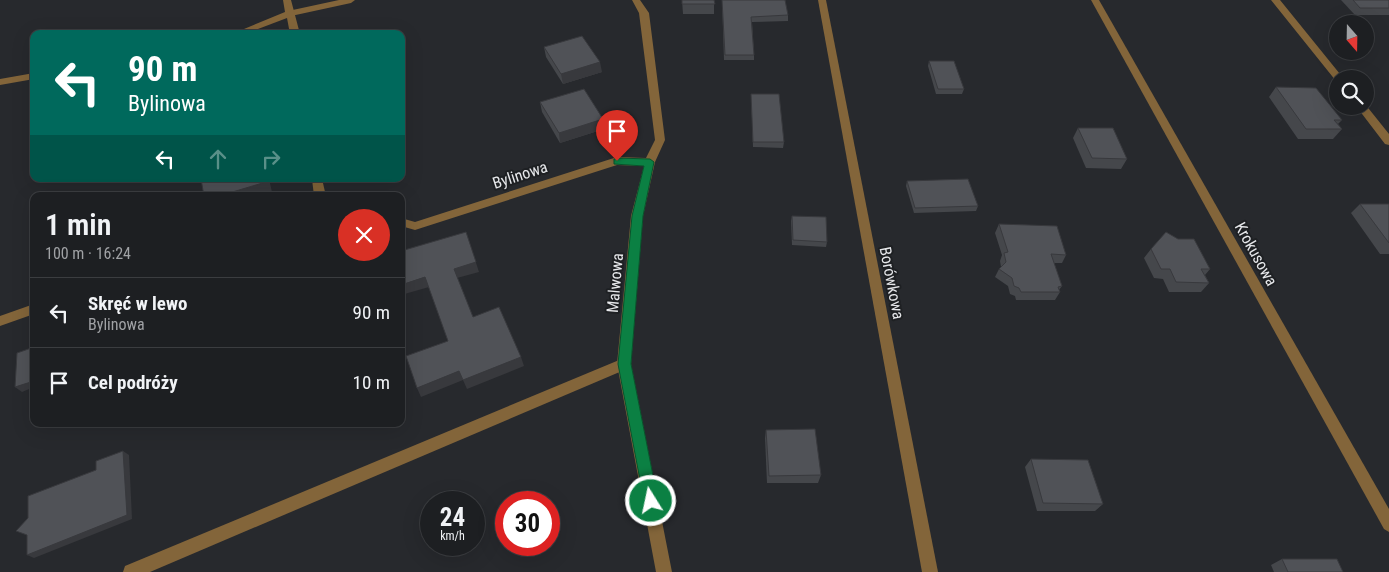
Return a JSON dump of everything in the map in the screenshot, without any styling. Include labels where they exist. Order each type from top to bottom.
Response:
[{"type":"street","points":[[287,0],[292,13],[294,30]]},
{"type":"street","points":[[247,30],[292,13],[351,0]]},
{"type":"street","name":"Malwowa","points":[[636,0],[644,13],[660,140],[650,162],[638,216],[624,364],[664,572]]},
{"type":"street","name":"Borówkowa","points":[[822,0],[930,572]]},
{"type":"street","name":"Krokusowa","points":[[1095,0],[1389,524]]},
{"type":"street","points":[[1275,0],[1332,70]]},
{"type":"street","points":[[0,82],[30,77]]},
{"type":"street","points":[[1368,115],[1389,141]]},
{"type":"street","name":"Bylinowa","points":[[405,223],[414,226],[617,161],[650,162]]},
{"type":"street","points":[[0,321],[30,311]]},
{"type":"street","points":[[131,572],[624,364]]},
{"type":"building","points":[[682,0],[714,0],[715,4],[682,4]]},
{"type":"building","points":[[722,0],[785,0],[788,15],[751,17],[754,55],[725,55]]},
{"type":"building","points":[[1353,0],[1389,0],[1389,8],[1360,8]]},
{"type":"building","points":[[582,36],[600,62],[561,74],[544,47]]},
{"type":"building","points":[[929,61],[954,61],[964,89],[938,89]]},
{"type":"building","points":[[1276,87],[1316,88],[1329,104],[1329,115],[1338,115],[1342,120],[1334,120],[1342,129],[1306,129]]},
{"type":"building","points":[[584,89],[603,119],[559,133],[540,102]]},
{"type":"building","points":[[751,94],[779,94],[784,142],[753,142]]},
{"type":"building","points":[[1078,128],[1113,128],[1127,159],[1092,158]]},
{"type":"building","points":[[968,179],[978,206],[915,208],[907,181]]},
{"type":"building","points":[[202,182],[266,182],[232,192],[203,192]]},
{"type":"building","points":[[1360,204],[1389,204],[1389,243]]},
{"type":"building","points":[[792,216],[826,217],[827,242],[793,240]]},
{"type":"building","points":[[999,224],[1057,226],[1066,255],[1051,254],[1062,286],[1058,287],[1060,292],[1021,292],[1019,288],[1014,286],[1012,278],[999,269],[1006,262],[1004,253],[1008,252]]},
{"type":"building","points":[[466,232],[476,262],[454,269],[473,317],[499,307],[521,357],[463,380],[459,371],[417,388],[406,356],[448,341],[425,277],[405,284],[405,250]]},
{"type":"building","points":[[1166,232],[1178,239],[1194,239],[1210,269],[1201,269],[1209,283],[1176,282],[1170,269],[1161,269],[1151,249]]},
{"type":"building","points":[[30,348],[30,382],[15,387],[17,353]]},
{"type":"building","points":[[815,429],[821,475],[769,476],[766,430]]},
{"type":"building","points":[[123,451],[127,515],[27,555],[27,535],[16,531],[28,518],[28,496],[96,470],[96,461]]},
{"type":"building","points":[[1031,459],[1088,460],[1103,504],[1043,503]]},
{"type":"building","points":[[1282,559],[1337,559],[1343,572],[1288,572]]},
{"type":"route","points":[[617,161],[650,162],[638,216],[624,364],[651,501]]}]
